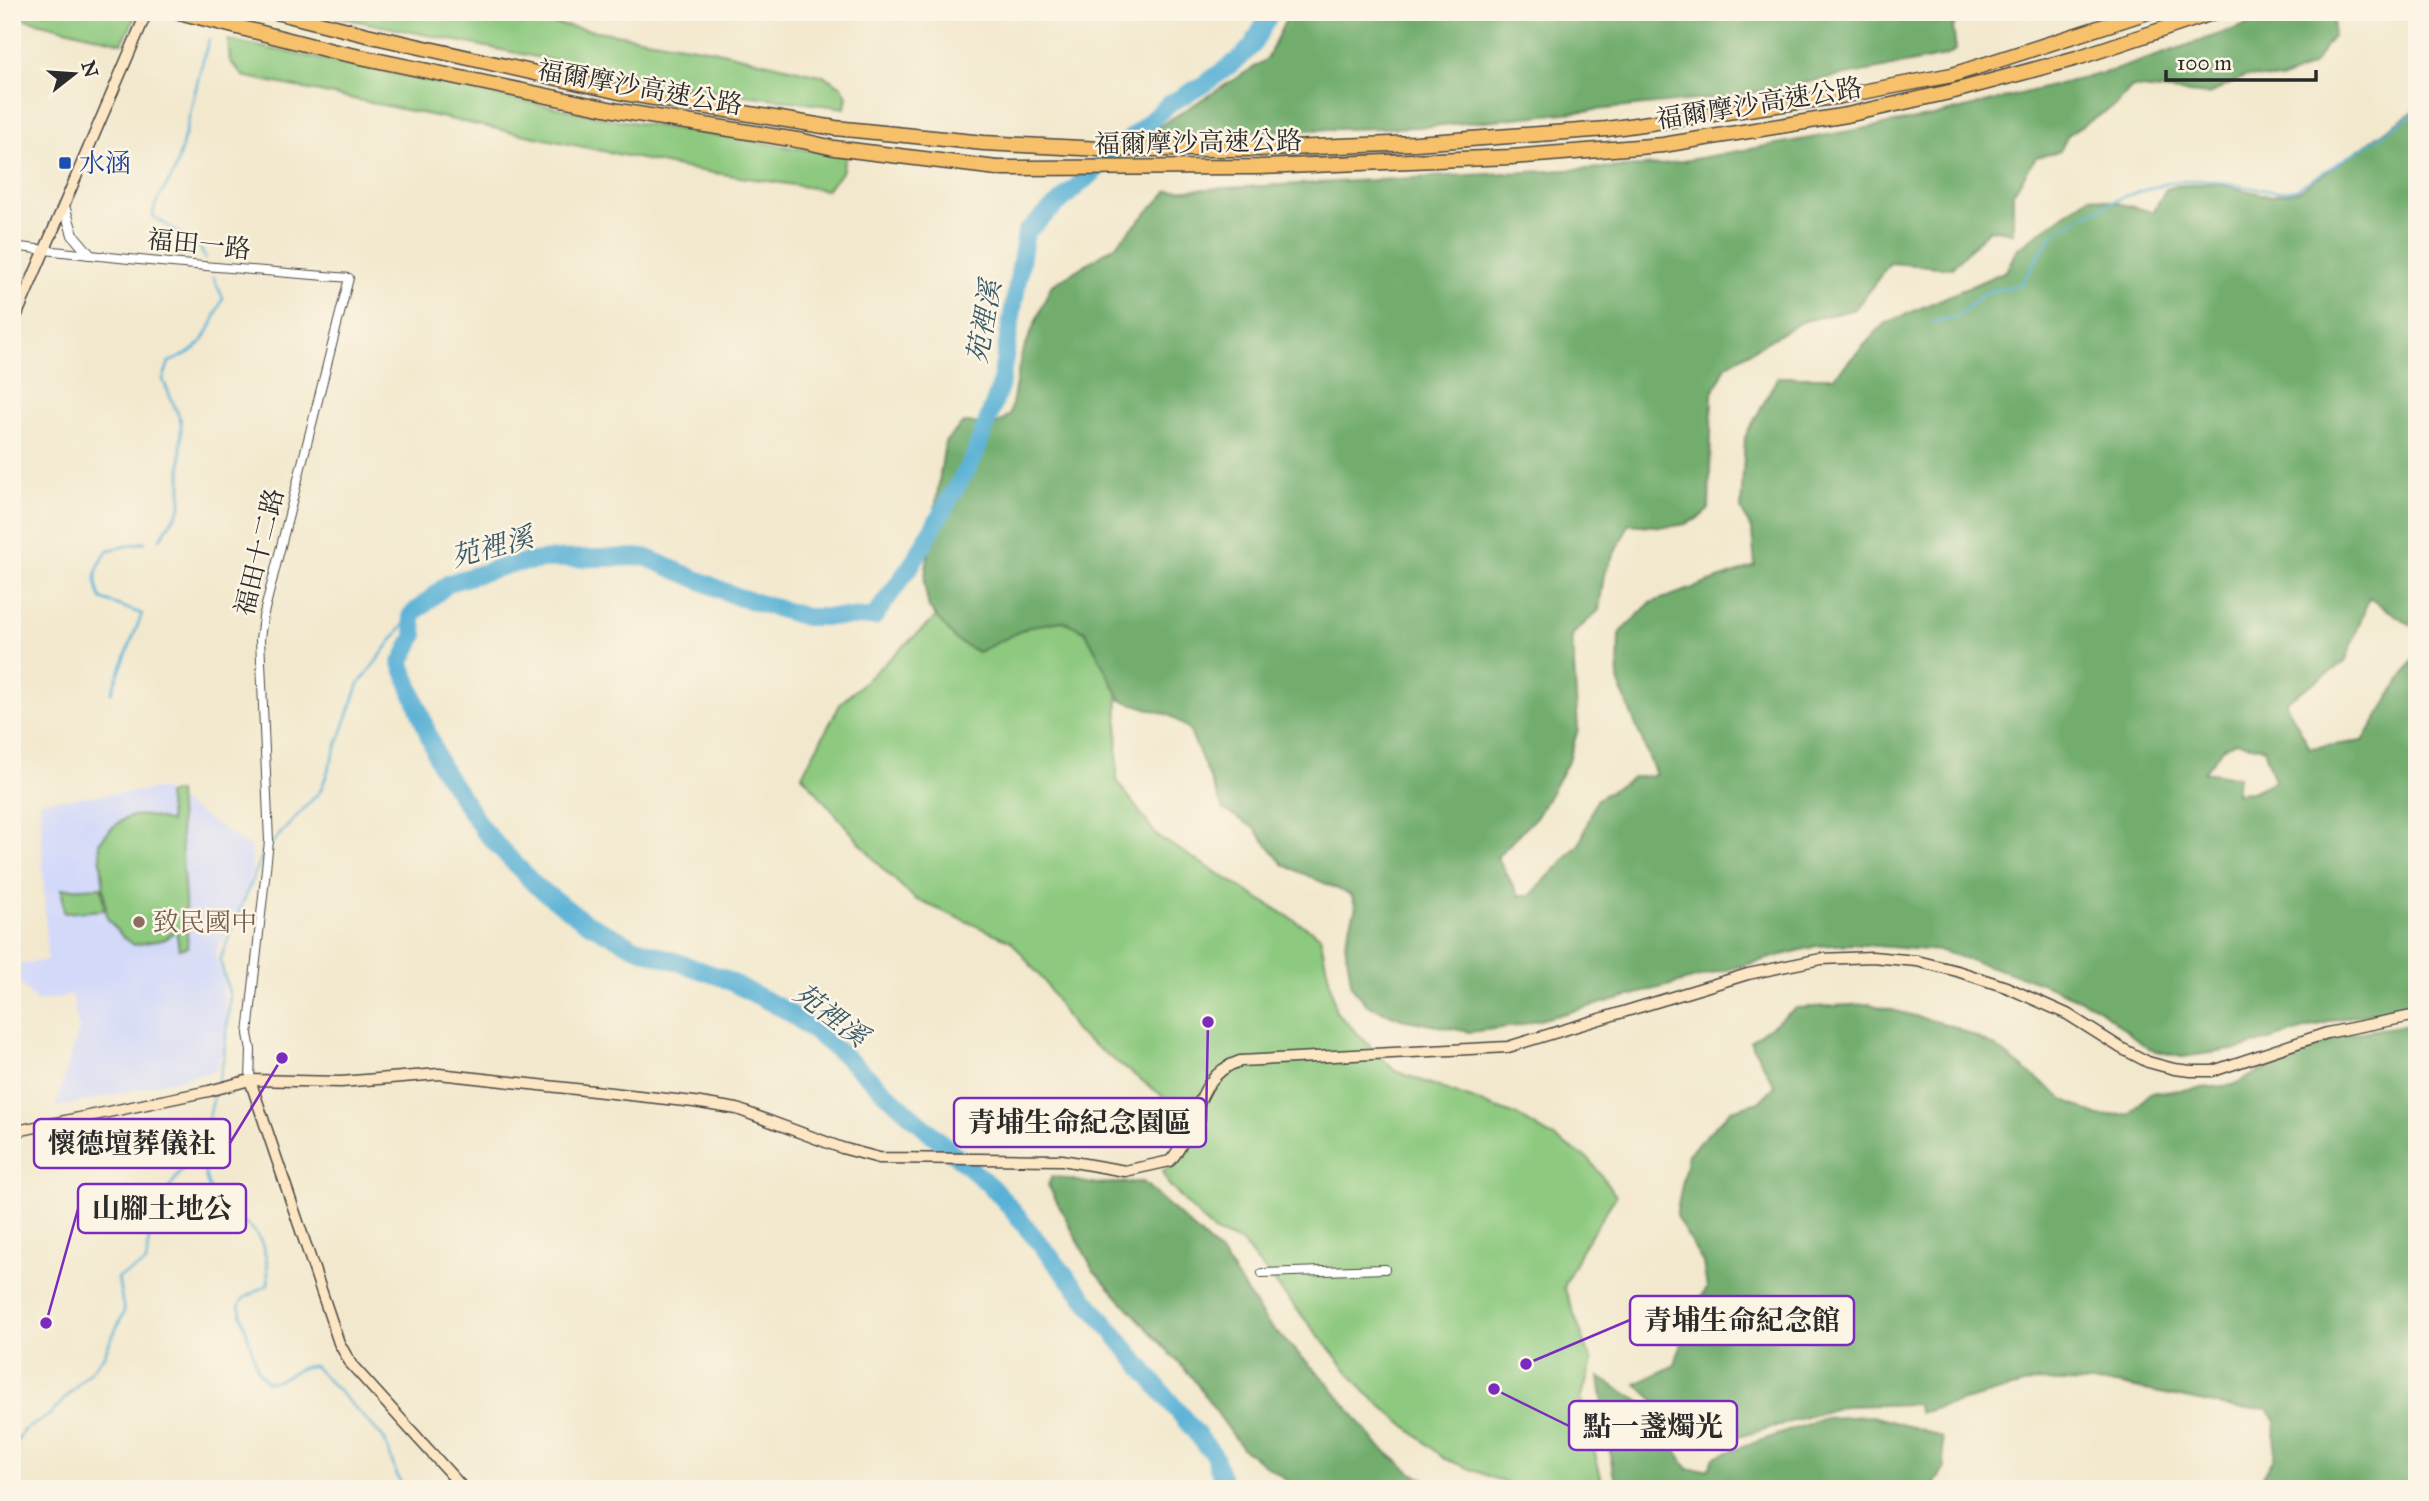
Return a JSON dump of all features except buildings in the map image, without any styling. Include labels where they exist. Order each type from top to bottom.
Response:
[{"type":"highway","name":"福爾摩沙高速公路","points":[[179,12],[332,51],[619,111],[834,148],[997,168],[1259,167],[1511,156],[1664,145],[1847,115],[1954,91],[2077,58],[2215,12]]},
{"type":"highway","name":"福爾摩沙高速公路","points":[[277,13],[624,93],[835,128],[984,143],[1088,149],[1259,149],[1416,143],[1607,129],[1841,96],[1952,75],[2148,12]]},
{"type":"main road","points":[[12,326],[146,14]]},
{"type":"main road","points":[[12,1132],[250,1080],[341,1082],[439,1074],[737,1109],[842,1149],[879,1158],[1062,1160],[1125,1171],[1170,1161],[1179,1152],[1204,1089],[1218,1071],[1227,1065],[1241,1061],[1508,1047],[1748,974],[1821,959],[1872,957],[1917,961],[1957,971],[2006,987],[2067,1014],[2148,1062],[2191,1071],[2213,1071],[2327,1033],[2417,1015]]},
{"type":"main road","points":[[250,1080],[339,1343],[351,1364],[464,1489]]},
{"type":"street","points":[[64,206],[73,234],[89,254]]},
{"type":"street","name":"福田一路","points":[[12,246],[202,267],[349,278]]},
{"type":"street","name":"福田十二路","points":[[250,1080],[251,1050],[248,1034],[269,841],[260,639],[263,617],[349,278]]},
{"type":"street","points":[[1262,1273],[1385,1269]]},
{"type":"shaded area","name":"致民國中","points":[[162,789],[252,848],[251,890],[215,954],[222,975],[228,1038],[215,1071],[55,1108],[79,1029],[72,995],[37,1002],[12,974],[12,966],[47,960],[40,801]]},
{"type":"green space","points":[[12,12],[120,12],[136,16],[122,43],[12,16]]},
{"type":"green space","points":[[321,12],[480,12],[713,50],[824,76],[842,87],[847,96],[845,108],[692,88]]},
{"type":"green space","points":[[1292,12],[1962,12],[1953,27],[1956,50],[1946,56],[1735,96],[1424,127],[1147,134],[1267,59]]},
{"type":"green space","points":[[2284,12],[2335,12],[2333,36],[2312,66],[2281,80],[2246,76],[2208,95],[2132,87],[2116,105],[2068,135],[2060,151],[2036,157],[2013,193],[2013,233],[1989,229],[1952,268],[1890,263],[1855,309],[1801,322],[1726,366],[1712,395],[1709,509],[1700,517],[1681,525],[1629,524],[1604,574],[1599,610],[1572,635],[1578,729],[1569,760],[1538,815],[1497,857],[1519,896],[1530,896],[1580,843],[1596,800],[1632,778],[1656,775],[1618,681],[1619,634],[1650,603],[1755,566],[1752,531],[1741,509],[1745,437],[1778,377],[1834,377],[1884,324],[2006,271],[2017,249],[2090,196],[2153,212],[2166,189],[2176,186],[2214,183],[2271,196],[2300,190],[2417,107],[2417,629],[2369,598],[2345,662],[2285,702],[2310,748],[2363,741],[2417,653],[2417,1005],[2338,1019],[2239,1049],[2182,1057],[2149,1049],[2097,1007],[2039,982],[1941,951],[1851,944],[1816,946],[1517,1026],[1470,1032],[1401,1019],[1367,1005],[1352,987],[1345,943],[1356,907],[1351,895],[1284,865],[1254,828],[1223,809],[1189,729],[1169,715],[1121,700],[1085,631],[1063,621],[1031,626],[978,652],[956,640],[929,608],[924,583],[945,442],[963,423],[996,424],[1010,415],[1021,356],[1051,286],[1115,246],[1168,191],[1661,165],[1933,116],[2115,70]],"holes":[[[2236,742],[2264,748],[2275,781],[2252,792],[2236,793],[2238,777],[2204,772],[2224,747]]]},
{"type":"green space","points":[[228,40],[612,119],[846,156],[842,172],[826,190],[689,169],[243,76],[230,61]]},
{"type":"green space","points":[[1029,558],[1118,653],[1117,781],[1157,836],[1320,936],[1336,1012],[1395,1071],[1518,1116],[1590,1160],[1616,1196],[1581,1250],[1564,1287],[1592,1362],[1581,1399],[1604,1489],[1521,1489],[1445,1459],[1365,1392],[1242,1243],[1213,1231],[1169,1185],[1162,1172],[1182,1157],[1196,1130],[1179,1108],[1076,1032],[1044,981],[1011,941],[915,899],[881,867],[802,775],[841,703],[970,586]]},
{"type":"green space","points":[[178,792],[188,947],[179,949],[176,930],[166,939],[134,945],[122,936],[107,918],[99,843],[115,825],[130,817],[147,816],[170,822],[167,794]]},
{"type":"green space","points":[[102,887],[104,910],[64,913],[62,889]]},
{"type":"green space","points":[[1869,1004],[1953,1026],[1996,1047],[2063,1099],[2098,1116],[2130,1114],[2150,1093],[2233,1085],[2325,1038],[2417,1023],[2417,1489],[2255,1489],[2274,1458],[2276,1421],[2268,1408],[2238,1409],[2116,1384],[2038,1381],[1919,1413],[1918,1404],[1844,1406],[1725,1441],[1665,1410],[1636,1384],[1675,1365],[1687,1321],[1707,1288],[1703,1263],[1676,1216],[1688,1154],[1731,1110],[1759,1102],[1775,1086],[1750,1041],[1796,1008]]},
{"type":"green space","points":[[1052,1176],[1092,1184],[1143,1182],[1222,1255],[1267,1323],[1326,1381],[1378,1445],[1412,1473],[1444,1489],[1298,1489],[1242,1448],[1191,1376],[1094,1271],[1048,1185]]},
{"type":"green space","points":[[1599,1377],[1649,1407],[1688,1469],[1709,1469],[1714,1457],[1825,1418],[1872,1416],[1942,1438],[1945,1468],[1931,1489],[1621,1489],[1613,1473]]},
{"type":"waterway","name":"苑裡溪","points":[[1226,1489],[1214,1455],[998,1193],[841,1053],[789,1012],[723,978],[634,947],[582,920],[535,885],[483,830],[440,765],[401,663],[415,635],[411,615],[449,583],[511,564],[550,559],[645,557],[738,597],[806,617],[874,617],[912,564],[974,457],[1000,387],[1026,232],[1169,104],[1203,85],[1239,59],[1252,46],[1271,12]]},
{"type":"waterway","points":[[205,259],[200,247],[153,216],[156,202],[176,167],[209,39]]},
{"type":"waterway","points":[[1932,322],[1958,316],[1984,293],[2021,284],[2051,236],[2085,215],[2126,196],[2172,182],[2206,180],[2277,192],[2296,189],[2417,111]]},
{"type":"waterway","points":[[160,539],[181,507],[181,421],[163,380],[169,362],[192,351],[209,330],[223,298],[213,277]]},
{"type":"waterway","points":[[111,693],[142,614],[101,599],[96,573],[108,550],[145,542]]},
{"type":"waterway","points":[[271,844],[321,790],[359,684],[411,615]]},
{"type":"waterway","points":[[217,1085],[224,1057],[230,996],[220,960],[264,851]]},
{"type":"waterway","points":[[215,1092],[204,1146],[206,1178],[218,1200],[257,1235],[267,1264],[268,1285],[243,1299],[239,1306],[258,1370],[266,1381],[272,1381],[301,1368],[314,1366],[384,1438],[404,1489]]},
{"type":"waterway","points":[[12,1449],[24,1430],[50,1415],[103,1357],[124,1312],[118,1278],[146,1263],[152,1213],[194,1152],[205,1130]]},
{"type":"place","name":"水涵","points":[[65,163]]},
{"type":"place","name":"致民國中","points":[[139,922]]},
{"type":"place","name":"青埔生命紀念園區","points":[[1208,1022]]},
{"type":"place","name":"懷德壇葬儀社","points":[[282,1058]]},
{"type":"place","name":"山腳土地公","points":[[46,1323]]},
{"type":"place","name":"青埔生命紀念館","points":[[1526,1364]]},
{"type":"place","name":"點一盞燭光","points":[[1494,1389]]}]
